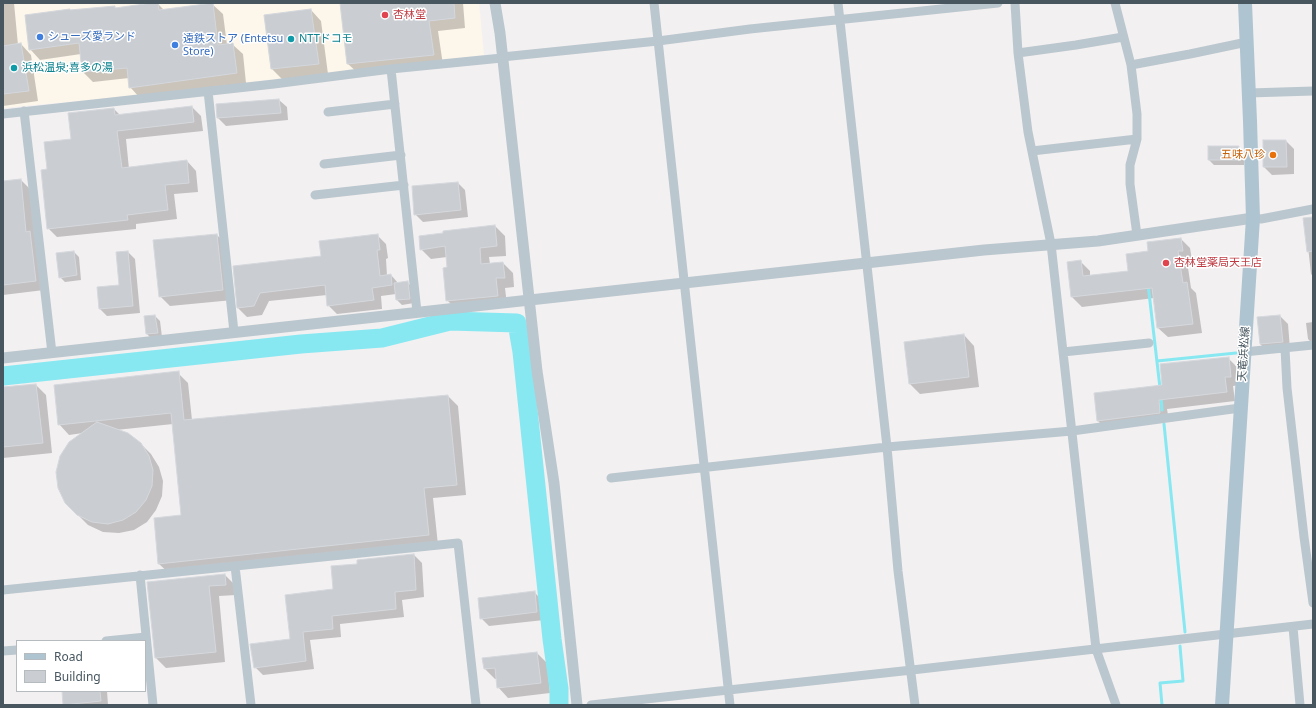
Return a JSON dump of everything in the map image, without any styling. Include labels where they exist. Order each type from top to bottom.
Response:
[{"type":"main road","name":"天竜浜松線","points":[[1222,705],[1253,218],[1245,3]]},
{"type":"street","points":[[495,3],[497,58],[537,371],[554,483],[577,705]]},
{"type":"street","points":[[654,3],[730,705]]},
{"type":"street","points":[[838,3],[887,447],[898,571],[916,705]]},
{"type":"street","points":[[3,114],[391,69],[998,3]]},
{"type":"street","points":[[1015,3],[1018,53],[1028,132],[1051,244],[1096,649],[1116,705]]},
{"type":"street","points":[[1115,3],[1131,65],[1137,114],[1137,139],[1130,165],[1130,184],[1137,235]]},
{"type":"street","points":[[1018,53],[1123,37]]},
{"type":"street","points":[[1131,65],[1247,42]]},
{"type":"street","points":[[391,69],[418,312]]},
{"type":"street","points":[[208,91],[234,332]]},
{"type":"street","points":[[1249,93],[1313,91]]},
{"type":"street","points":[[328,112],[395,104]]},
{"type":"street","points":[[24,111],[52,353]]},
{"type":"street","points":[[1032,152],[1137,139]]},
{"type":"street","points":[[324,164],[401,155]]},
{"type":"street","points":[[315,195],[404,185]]},
{"type":"street","points":[[3,358],[984,250],[1098,241],[1261,218],[1313,209]]},
{"type":"street","points":[[1063,352],[1149,343]]},
{"type":"street","points":[[1244,352],[1313,346]]},
{"type":"street","points":[[1285,348],[1287,388],[1313,603]]},
{"type":"street","points":[[611,478],[887,447],[1072,431],[1240,408]]},
{"type":"street","points":[[3,590],[458,543],[476,705]]},
{"type":"street","points":[[235,566],[251,705]]},
{"type":"street","points":[[140,575],[153,705]]},
{"type":"street","points":[[591,705],[1313,624]]},
{"type":"street","points":[[1293,627],[1300,705]]},
{"type":"street","points":[[116,640],[146,637]]},
{"type":"street","points":[[3,651],[16,650]]},
{"type":"shaded area","points":[[3,3],[479,3],[484,55],[120,97],[3,108]]},
{"type":"building","points":[[158,3],[159,10],[213,3],[218,45],[233,43],[237,73],[129,88],[127,68],[82,72],[79,43],[29,50],[25,15],[70,9],[115,6],[115,8]]},
{"type":"building","points":[[340,3],[454,3],[455,18],[429,21],[434,55],[347,64]]},
{"type":"building","name":"NTTドコモ","points":[[311,9],[319,64],[271,69],[264,15]]},
{"type":"building","name":"浜松温泉;喜多の湯","points":[[21,43],[29,91],[3,94],[3,46]]},
{"type":"building","points":[[279,99],[281,113],[217,118],[216,104]]},
{"type":"building","points":[[192,106],[194,122],[117,131],[122,168],[187,160],[189,183],[165,185],[168,210],[127,215],[128,220],[47,229],[41,170],[47,169],[44,142],[71,139],[68,113],[114,108],[115,115]]},
{"type":"building","points":[[1263,140],[1286,140],[1287,167],[1263,167]]},
{"type":"building","points":[[1208,146],[1239,146],[1239,160],[1208,160]]},
{"type":"building","points":[[21,179],[26,232],[30,231],[36,281],[3,285],[3,181]]},
{"type":"building","points":[[458,182],[461,210],[414,215],[412,186]]},
{"type":"building","points":[[1313,217],[1313,251],[1307,252],[1303,218]]},
{"type":"building","points":[[495,225],[497,246],[480,248],[481,264],[503,262],[505,278],[496,278],[498,296],[446,301],[443,268],[447,267],[445,246],[420,250],[419,236],[443,233],[443,231]]},
{"type":"building","points":[[217,234],[223,290],[159,297],[153,240]]},
{"type":"building","points":[[378,234],[380,250],[377,250],[380,276],[391,274],[392,285],[372,288],[374,300],[327,306],[325,285],[260,293],[254,306],[237,308],[233,266],[321,256],[319,241]]},
{"type":"building","points":[[1181,238],[1183,251],[1178,251],[1183,283],[1187,282],[1193,324],[1157,328],[1152,288],[1071,297],[1067,262],[1081,260],[1083,276],[1128,271],[1126,254],[1148,251],[1147,242]]},
{"type":"building","points":[[74,251],[77,275],[59,278],[56,253]]},
{"type":"building","points":[[128,251],[133,306],[99,309],[97,287],[119,285],[116,252]]},
{"type":"building","points":[[408,281],[410,299],[396,300],[394,283]]},
{"type":"building","points":[[155,315],[158,333],[146,334],[144,316]]},
{"type":"building","points":[[1280,315],[1283,342],[1260,344],[1257,317]]},
{"type":"building","points":[[964,334],[969,377],[909,384],[904,342]]},
{"type":"building","points":[[1229,357],[1231,377],[1225,377],[1227,392],[1159,400],[1160,413],[1097,421],[1094,393],[1162,385],[1160,364]]},
{"type":"building","points":[[179,371],[184,420],[448,395],[457,485],[424,488],[429,535],[158,564],[154,518],[181,515],[171,413],[58,425],[54,385]]},
{"type":"building","points":[[36,384],[43,443],[3,447],[3,387]]},
{"type":"building","points":[[97,422],[128,433],[141,443],[149,456],[153,470],[152,486],[146,500],[136,512],[123,520],[108,524],[92,522],[77,515],[65,503],[58,488],[56,472],[60,456],[69,442]]},
{"type":"building","points":[[414,554],[416,590],[395,592],[396,609],[332,616],[333,629],[303,632],[306,661],[254,668],[250,644],[290,639],[285,595],[333,589],[331,566],[357,564],[357,560]]},
{"type":"building","points":[[225,574],[226,585],[209,586],[216,652],[155,658],[147,582]]},
{"type":"building","points":[[535,591],[537,612],[480,619],[478,598]]},
{"type":"building","points":[[537,652],[541,683],[497,688],[495,668],[484,669],[482,658]]},
{"type":"building","points":[[62,692],[100,692],[101,701],[63,705]]},
{"type":"waterway","points":[[1148,284],[1160,388]]},
{"type":"waterway","points":[[3,376],[301,344],[382,338],[450,321],[517,323],[522,352],[552,639],[559,689],[559,705]]},
{"type":"waterway","points":[[1157,361],[1236,353]]},
{"type":"waterway","points":[[1161,397],[1162,410]]},
{"type":"waterway","points":[[1164,424],[1185,632]]},
{"type":"waterway","points":[[1162,705],[1160,683],[1183,681],[1180,646]]},
{"type":"place","name":"杏林堂","points":[[385,15]]},
{"type":"place","name":"シューズ愛ランド","points":[[40,37]]},
{"type":"place","name":"NTTドコモ","points":[[291,39]]},
{"type":"place","name":"遠鉄ストア (Entetsu Store)","points":[[175,45]]},
{"type":"place","name":"浜松温泉;喜多の湯","points":[[14,68]]},
{"type":"place","name":"五味八珍","points":[[1273,155]]},
{"type":"place","name":"杏林堂薬局天王店","points":[[1166,263]]}]
